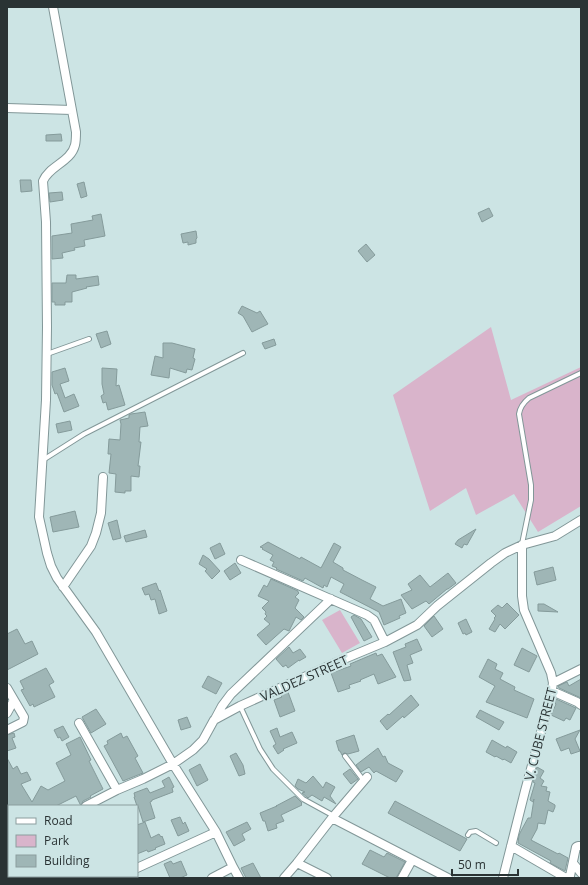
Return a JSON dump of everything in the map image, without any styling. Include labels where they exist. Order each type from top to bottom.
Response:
[{"type":"street","points":[[53,7],[76,132],[76,141],[75,147],[67,158],[48,172],[43,181],[46,222],[48,327],[46,400],[39,517],[51,566],[63,587],[96,632],[173,764],[216,832],[238,878]]},
{"type":"street","points":[[7,108],[72,110]]},
{"type":"street","points":[[63,587],[91,546],[96,533],[101,513],[103,477]]},
{"type":"street","name":"VALDEZ STREET","points":[[214,720],[240,706],[385,642],[417,625],[438,606],[505,553],[522,545],[555,536],[581,520]]},
{"type":"street","name":"V. CUBE STREET","points":[[503,878],[509,847],[552,687],[551,673],[524,610],[522,596],[522,545]]},
{"type":"street","points":[[241,560],[367,614],[374,620],[385,642]]},
{"type":"street","points":[[88,805],[116,790],[173,764],[193,750],[203,740],[222,706],[231,694],[331,599]]},
{"type":"street","points":[[581,669],[552,687],[581,705]]},
{"type":"street","points":[[7,688],[24,717],[22,722],[7,730]]},
{"type":"street","points":[[7,713],[14,700]]},
{"type":"street","points":[[79,723],[116,790]]},
{"type":"street","points":[[284,878],[365,779]]},
{"type":"street","points":[[333,817],[448,878]]},
{"type":"street","points":[[138,868],[216,832]]},
{"type":"street","points":[[509,847],[568,878],[570,876],[576,847],[581,846]]},
{"type":"street","points":[[402,878],[412,860]]},
{"type":"street","points":[[573,862],[581,873]]},
{"type":"street","points":[[297,863],[327,878]]},
{"type":"street","points":[[212,878],[233,867]]},
{"type":"lane","points":[[47,354],[89,339]]},
{"type":"lane","points":[[42,461],[84,434],[243,354]]},
{"type":"lane","points":[[522,545],[531,500],[531,486],[519,414],[520,408],[529,398],[581,373]]},
{"type":"lane","points":[[240,706],[260,749],[273,769],[303,799],[333,817]]},
{"type":"lane","points":[[345,756],[365,779]]},
{"type":"lane","points":[[468,835],[470,832],[476,831],[496,843]]},
{"type":"green space","points":[[491,327],[511,400],[581,367],[581,506],[538,532],[514,494],[476,515],[466,488],[430,511],[393,395]]},
{"type":"green space","points":[[340,610],[360,643],[342,653],[322,620]]},
{"type":"building","points":[[61,134],[62,141],[46,141],[46,135]]},
{"type":"building","points":[[20,180],[31,180],[32,191],[21,192]]},
{"type":"building","points":[[84,182],[87,196],[81,198],[77,184]]},
{"type":"building","points":[[62,192],[63,200],[50,202],[49,193]]},
{"type":"building","points":[[489,208],[493,216],[482,222],[478,213]]},
{"type":"building","points":[[101,214],[105,236],[84,240],[85,246],[74,248],[75,250],[62,253],[63,258],[52,259],[52,236],[72,233],[71,224],[93,220],[92,216]]},
{"type":"building","points":[[196,231],[196,243],[188,245],[188,242],[183,243],[181,234]]},
{"type":"building","points":[[366,244],[375,255],[367,262],[358,251]]},
{"type":"building","points":[[67,275],[76,275],[76,279],[98,276],[99,285],[86,287],[87,288],[72,292],[72,302],[65,302],[65,305],[55,305],[55,302],[52,302],[52,283],[66,283]]},
{"type":"building","points":[[242,306],[257,313],[260,311],[268,324],[252,332],[243,316],[238,313]]},
{"type":"building","points":[[107,331],[111,344],[101,348],[96,334]]},
{"type":"building","points":[[274,339],[276,345],[265,349],[262,343]]},
{"type":"building","points":[[163,343],[172,343],[195,349],[193,358],[195,359],[192,370],[187,369],[186,373],[170,368],[169,378],[151,375],[155,356],[163,358]]},
{"type":"building","points":[[65,368],[69,381],[60,384],[65,398],[74,394],[79,406],[64,412],[57,393],[55,394],[52,385],[52,372]]},
{"type":"building","points":[[102,368],[117,369],[116,386],[119,385],[125,405],[108,410],[106,402],[103,403],[101,396],[104,394],[102,384]]},
{"type":"building","points":[[145,412],[148,426],[140,427],[139,442],[141,442],[138,466],[140,466],[139,477],[131,476],[131,491],[125,491],[125,493],[115,492],[116,474],[109,473],[111,454],[108,454],[109,439],[120,440],[120,420],[129,418],[129,415],[131,414]]},
{"type":"building","points":[[70,421],[72,430],[58,433],[56,424]]},
{"type":"building","points":[[75,511],[79,527],[53,532],[50,517]]},
{"type":"building","points":[[117,520],[121,538],[113,540],[108,523]]},
{"type":"building","points":[[476,529],[467,545],[464,544],[462,548],[455,544],[458,540]]},
{"type":"building","points":[[145,530],[147,537],[126,542],[124,536]]},
{"type":"building","points":[[268,542],[321,568],[334,543],[341,547],[333,562],[343,568],[343,570],[376,587],[370,599],[383,606],[401,599],[406,613],[399,616],[400,618],[384,625],[379,612],[340,592],[344,584],[331,577],[327,587],[324,585],[323,588],[305,578],[303,581],[276,569],[277,568],[272,566],[274,562],[270,560],[273,555],[260,547]]},
{"type":"building","points":[[220,543],[225,554],[215,559],[210,548]]},
{"type":"building","points":[[203,555],[220,571],[212,579],[205,571],[207,569],[199,564]]},
{"type":"building","points":[[235,563],[241,573],[230,580],[224,571]]},
{"type":"building","points":[[553,567],[556,580],[537,585],[534,572]]},
{"type":"building","points":[[448,573],[456,583],[429,604],[426,601],[412,609],[401,595],[412,590],[408,584],[420,575],[430,587]]},
{"type":"building","points":[[271,579],[298,591],[299,593],[295,597],[299,600],[295,608],[304,617],[301,620],[296,617],[289,631],[284,629],[266,645],[257,635],[270,624],[264,619],[267,616],[265,614],[266,612],[262,608],[269,601],[258,596],[264,585],[267,587]]},
{"type":"building","points":[[156,583],[167,611],[159,614],[155,599],[151,600],[149,594],[145,595],[142,588]]},
{"type":"building","points":[[507,603],[519,615],[505,629],[500,624],[495,632],[489,629],[496,616],[491,611],[498,605],[502,608]]},
{"type":"building","points":[[538,604],[544,604],[558,612],[538,611]]},
{"type":"building","points":[[354,615],[361,619],[372,637],[364,641],[351,617]]},
{"type":"building","points":[[434,616],[443,629],[432,637],[424,626]]},
{"type":"building","points":[[466,619],[472,632],[466,635],[465,633],[463,634],[458,623]]},
{"type":"building","points":[[17,629],[25,644],[32,641],[38,654],[7,670],[7,634]]},
{"type":"building","points":[[417,639],[422,650],[410,655],[413,663],[407,665],[411,680],[404,681],[393,652],[406,647],[405,644]]},
{"type":"building","points":[[289,647],[293,653],[300,649],[306,657],[288,668],[286,665],[283,667],[276,659]]},
{"type":"building","points":[[522,648],[537,656],[529,672],[514,665]]},
{"type":"building","points":[[376,653],[377,656],[382,654],[396,677],[378,684],[374,674],[349,685],[350,688],[338,692],[331,673],[351,666],[350,664]]},
{"type":"building","points":[[488,659],[497,664],[495,669],[503,673],[500,679],[515,687],[514,690],[534,699],[527,718],[486,702],[495,686],[479,677]]},
{"type":"building","points":[[46,668],[54,682],[49,685],[55,697],[34,707],[33,704],[30,706],[21,690],[24,689],[20,681]]},
{"type":"building","points":[[208,676],[222,683],[216,694],[202,687]]},
{"type":"building","points":[[581,679],[581,698],[559,688],[558,686],[567,682],[569,686]]},
{"type":"building","points":[[288,692],[295,711],[280,717],[274,700],[282,697],[280,695]]},
{"type":"building","points":[[411,695],[419,705],[387,730],[380,721]]},
{"type":"building","points":[[556,699],[576,708],[570,720],[566,718],[564,721],[551,715],[556,704]]},
{"type":"building","points":[[96,709],[106,724],[91,733],[82,717]]},
{"type":"building","points":[[480,710],[504,722],[499,730],[476,717]]},
{"type":"building","points":[[187,717],[191,727],[181,730],[178,720]]},
{"type":"building","points":[[63,726],[69,737],[62,741],[60,737],[58,738],[54,730]]},
{"type":"building","points":[[277,728],[280,737],[292,732],[297,743],[283,749],[284,750],[278,754],[273,746],[276,744],[270,731]]},
{"type":"building","points":[[580,730],[575,739],[580,751],[571,754],[569,748],[561,751],[556,739]]},
{"type":"building","points":[[14,733],[15,737],[12,738],[16,748],[7,751],[7,735]]},
{"type":"building","points":[[121,733],[123,738],[127,736],[138,756],[135,758],[143,773],[123,781],[104,746],[108,744],[107,741]]},
{"type":"building","points":[[354,735],[359,751],[348,754],[344,753],[342,755],[336,741]]},
{"type":"building","points":[[80,737],[91,760],[89,761],[103,789],[83,801],[81,805],[76,796],[58,805],[7,806],[7,758],[13,769],[17,766],[21,774],[27,772],[31,780],[21,784],[32,802],[41,786],[48,790],[65,781],[56,763],[71,755],[66,744]]},
{"type":"building","points":[[492,740],[517,752],[511,763],[486,752]]},
{"type":"building","points":[[378,748],[383,757],[385,756],[388,763],[403,771],[396,782],[376,771],[374,773],[369,767],[361,772],[356,765]]},
{"type":"building","points":[[236,753],[243,765],[245,774],[239,776],[230,756]]},
{"type":"building","points":[[200,764],[208,780],[197,786],[189,770]]},
{"type":"building","points":[[537,767],[544,771],[540,778],[544,781],[541,786],[547,787],[546,791],[550,792],[548,801],[555,805],[555,807],[553,812],[548,810],[545,824],[538,823],[537,829],[531,840],[568,858],[565,871],[550,863],[551,861],[518,843],[519,835],[522,829],[528,818],[531,818],[534,799],[533,802],[530,800],[535,783],[533,782]]},
{"type":"building","points":[[350,769],[358,779],[351,784],[343,774]]},
{"type":"building","points":[[313,776],[323,788],[326,782],[335,787],[330,796],[336,804],[324,797],[322,801],[312,795],[308,798],[302,793],[305,792],[295,786],[298,779],[306,783]]},
{"type":"building","points":[[169,777],[174,787],[172,788],[173,792],[150,802],[155,818],[143,822],[134,793],[147,788],[150,793],[165,787],[162,781]]},
{"type":"building","points":[[295,796],[302,803],[302,805],[281,815],[284,821],[276,824],[277,828],[268,831],[265,821],[263,821],[260,813]]},
{"type":"building","points":[[395,801],[467,839],[460,851],[388,813]]},
{"type":"building","points":[[180,817],[183,824],[185,822],[189,831],[178,836],[171,820]]},
{"type":"building","points":[[145,822],[151,838],[159,834],[161,837],[162,836],[165,844],[148,852],[147,850],[138,854],[138,825]]},
{"type":"building","points":[[247,822],[251,829],[242,834],[245,840],[234,846],[226,832]]},
{"type":"building","points":[[370,850],[384,857],[387,853],[405,862],[396,878],[390,878],[362,864]]},
{"type":"building","points":[[171,861],[173,864],[181,861],[187,875],[180,878],[170,878],[164,864]]},
{"type":"building","points":[[253,863],[261,878],[246,878],[241,868]]}]
